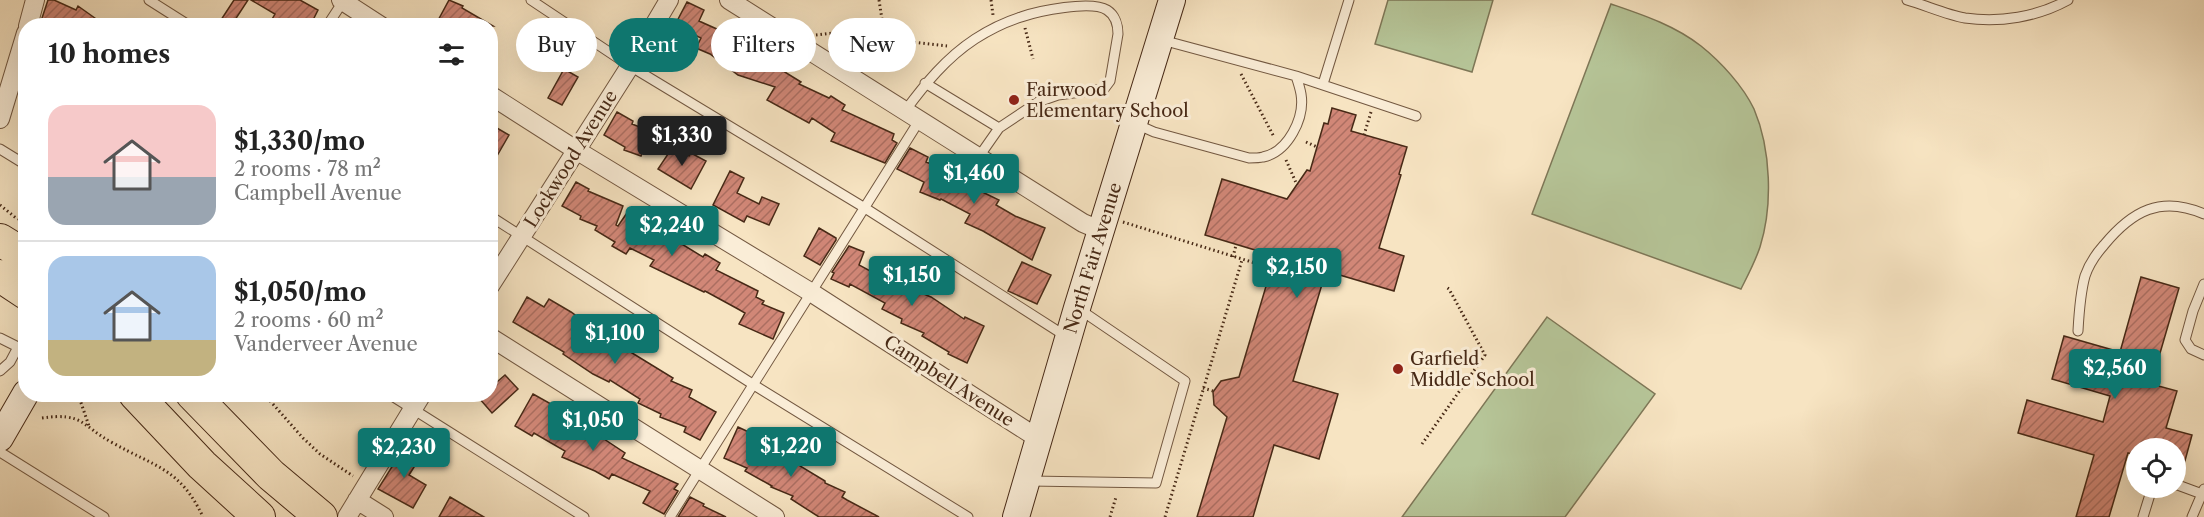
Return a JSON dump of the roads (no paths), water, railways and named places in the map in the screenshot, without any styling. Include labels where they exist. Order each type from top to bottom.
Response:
[{"type":"highway","points":[[0,240],[18,251]]},
{"type":"highway","points":[[0,276],[18,288]]},
{"type":"highway","points":[[143,402],[202,465],[259,517]]},
{"type":"highway","points":[[200,402],[271,475],[321,517]]},
{"type":"street","points":[[30,18],[35,0]]},
{"type":"street","points":[[342,0],[369,18]]},
{"type":"street","name":"Lockwood Avenue","points":[[658,18],[669,0]]},
{"type":"street","points":[[729,0],[1083,223],[1109,226]]},
{"type":"street","name":"North Fair Avenue","points":[[1016,517],[1077,308],[1109,226],[1134,123],[1172,0]]},
{"type":"street","points":[[0,119],[18,59]]},
{"type":"street","name":"Lockwood Avenue","points":[[498,274],[626,72]]},
{"type":"street","name":"Campbell Avenue","points":[[498,100],[812,293],[1039,439]]},
{"type":"street","points":[[498,342],[775,517]]},
{"type":"street","points":[[0,438],[21,402]]},
{"type":"street","points":[[347,517],[418,402]]},
{"type":"street","points":[[357,500],[384,517]]},
{"type":"lane","points":[[149,0],[177,18]]},
{"type":"lane","points":[[332,18],[342,0]]},
{"type":"lane","points":[[531,0],[609,52]]},
{"type":"lane","points":[[1323,84],[1349,0]]},
{"type":"lane","points":[[1907,0],[1948,9],[1964,18],[2011,19],[2053,8],[2068,0]]},
{"type":"lane","points":[[670,517],[865,208],[912,116],[925,83],[953,56],[974,40],[1022,16],[1060,9],[1091,7],[1105,8],[1111,13],[1118,26],[1119,34],[1110,81],[1104,89],[1058,95],[1038,102],[999,128],[978,158]]},
{"type":"lane","points":[[1160,39],[1323,84],[1416,116]]},
{"type":"lane","points":[[640,72],[865,208],[1069,338]]},
{"type":"lane","points":[[1134,123],[1154,132],[1249,158],[1264,157],[1280,148],[1291,135],[1301,115],[1302,95],[1296,76]]},
{"type":"lane","points":[[925,83],[999,128]]},
{"type":"lane","points":[[0,149],[18,160]]},
{"type":"lane","points":[[2078,331],[2079,308],[2085,276],[2094,258],[2114,232],[2139,212],[2154,208],[2169,206],[2191,208],[2204,213]]},
{"type":"lane","points":[[498,221],[754,385],[968,517]]},
{"type":"lane","points":[[2204,284],[2185,340],[2191,350],[2204,355]]},
{"type":"lane","points":[[1027,480],[1156,483],[1163,461],[1185,381],[1077,308]]},
{"type":"lane","points":[[0,338],[18,347]]},
{"type":"lane","points":[[0,371],[18,353]]},
{"type":"lane","points":[[418,402],[584,517]]},
{"type":"lane","points":[[0,452],[104,517]]},
{"type":"lane","points":[[2186,487],[2203,491],[2192,517]]},
{"type":"lane","points":[[2143,517],[2149,498]]},
{"type":"place","name":"Fairwood Elementary School","points":[[1014,100]]},
{"type":"place","name":"Garfield Middle School","points":[[1398,369]]}]
